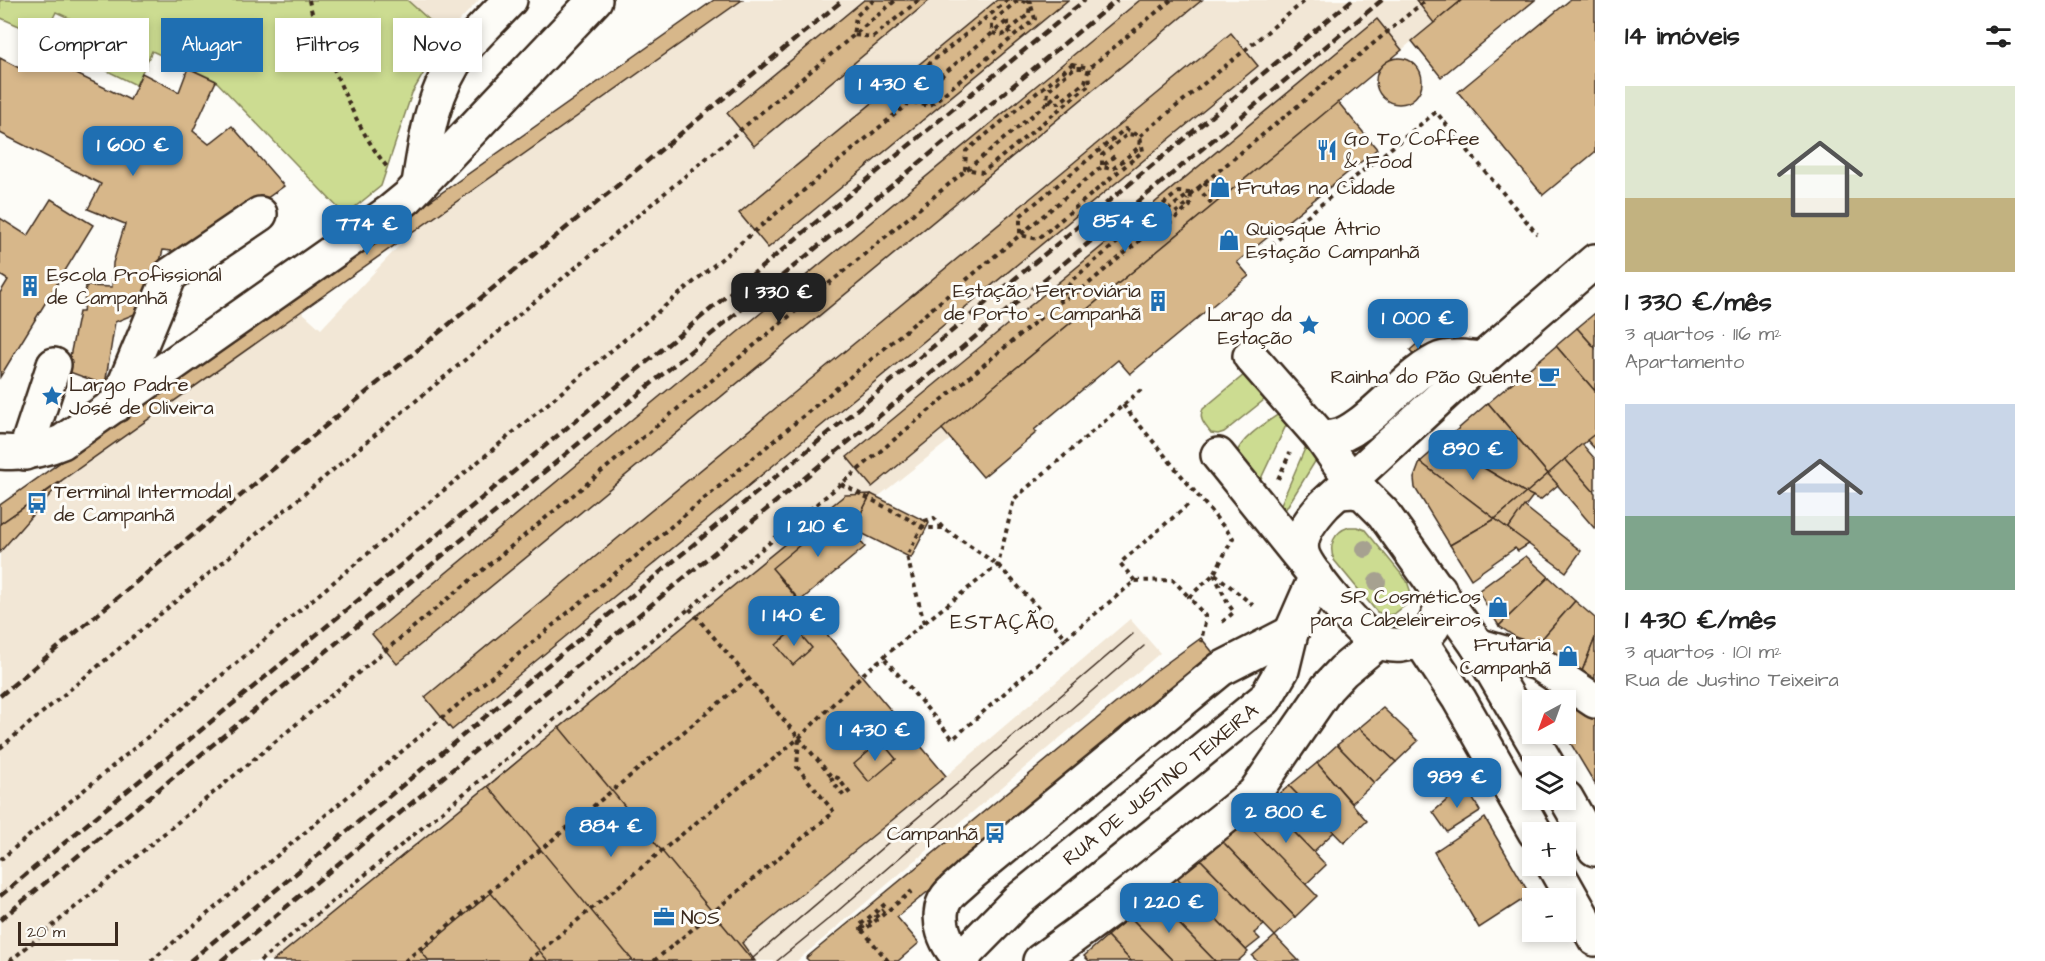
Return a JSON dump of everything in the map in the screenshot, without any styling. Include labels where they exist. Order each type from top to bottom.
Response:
[{"type":"street","points":[[419,184],[430,119],[444,81],[462,51],[510,0]]},
{"type":"street","points":[[54,365],[13,452],[39,451],[62,442],[391,211],[595,0]]},
{"type":"street","points":[[116,405],[170,275],[260,214]]},
{"type":"street","points":[[1312,572],[1302,552],[1302,542],[1317,512],[1352,488],[1482,358],[1595,261]]},
{"type":"street","points":[[1250,356],[1320,436],[1352,488],[1383,513],[1439,589],[1478,645],[1542,756]]},
{"type":"street","points":[[1320,436],[1333,437],[1348,433],[1395,391],[1441,359],[1482,358]]},
{"type":"street","points":[[1218,455],[1358,628],[1379,641],[1400,646],[1420,640],[1433,627],[1437,619],[1441,600],[1439,589]]},
{"type":"street","name":"RUA DE JUSTINO TEIXEIRA","points":[[961,960],[1016,902],[1265,699],[1282,670],[1291,633],[1312,572]]},
{"type":"street","points":[[961,960],[950,947],[942,927],[941,911],[946,898],[1221,669],[1291,633]]},
{"type":"street","points":[[1420,640],[1459,699],[1529,822]]},
{"type":"street","points":[[1040,961],[1108,911],[1254,794],[1327,688],[1343,671],[1379,641]]},
{"type":"street","points":[[1478,645],[1538,663],[1595,701]]},
{"type":"street","points":[[1573,810],[1594,847]]},
{"type":"street","points":[[990,860],[1063,863]]},
{"type":"street","points":[[1560,876],[1595,939]]},
{"type":"path","points":[[309,0],[314,24],[370,144],[387,166],[419,184]]},
{"type":"path","points":[[853,35],[856,16],[874,0]]},
{"type":"path","points":[[0,748],[896,0]]},
{"type":"path","points":[[853,35],[873,37],[919,0]]},
{"type":"path","points":[[909,102],[908,81],[1008,0]]},
{"type":"path","points":[[992,33],[992,22],[1018,0],[1030,1]]},
{"type":"path","points":[[1047,102],[1059,103],[1085,82],[1089,68],[1171,0]]},
{"type":"path","points":[[1102,167],[1113,169],[1139,147],[1140,136],[1306,0]]},
{"type":"path","points":[[1152,230],[1156,221],[1426,0]]},
{"type":"path","points":[[909,102],[929,106],[1035,19],[1030,1]]},
{"type":"path","points":[[992,33],[1003,35],[1029,14],[1030,1]]},
{"type":"path","points":[[991,13],[1007,21]]},
{"type":"path","points":[[1007,21],[1011,39]]},
{"type":"path","points":[[0,860],[1007,21]]},
{"type":"path","points":[[965,169],[966,152],[1048,83],[1072,64],[1089,68]]},
{"type":"path","points":[[1047,102],[1048,90],[1074,68],[1089,68]]},
{"type":"path","points":[[965,169],[983,172],[1090,84],[1089,68]]},
{"type":"path","points":[[1048,83],[1064,89]]},
{"type":"path","points":[[1064,89],[1065,105]]},
{"type":"path","points":[[10,961],[1064,89]]},
{"type":"path","points":[[1257,256],[1436,112],[1538,234]]},
{"type":"path","points":[[1020,235],[1020,216],[1125,129],[1140,136]]},
{"type":"path","points":[[1102,167],[1102,155],[1128,134],[1140,136]]},
{"type":"path","points":[[1020,235],[1038,239],[1143,151],[1140,136]]},
{"type":"path","points":[[1101,149],[1118,154]]},
{"type":"path","points":[[1118,154],[1118,172]]},
{"type":"path","points":[[151,961],[1118,154]]},
{"type":"path","points":[[1204,183],[1219,200]]},
{"type":"path","points":[[1198,188],[1213,205]]},
{"type":"path","points":[[1058,303],[1072,280],[1178,192],[1191,193]]},
{"type":"path","points":[[260,961],[1058,303],[1081,290],[1152,230],[1161,227],[1188,205],[1191,193]]},
{"type":"path","points":[[528,961],[799,738],[862,675],[998,565],[1014,499],[1142,389]]},
{"type":"path","points":[[1123,405],[1233,538],[1214,574],[1189,597]]},
{"type":"path","points":[[1276,483],[1291,453]]},
{"type":"path","points":[[841,484],[926,528],[943,528]]},
{"type":"path","points":[[1135,581],[1120,563],[1190,503]]},
{"type":"path","points":[[924,623],[907,556],[922,525],[925,521],[934,518],[943,528],[998,565],[1066,638]]},
{"type":"path","points":[[1214,574],[1255,607]]},
{"type":"path","points":[[1214,574],[1234,612],[1220,624]]},
{"type":"path","points":[[884,658],[953,739],[1066,638],[1135,581],[1173,580],[1189,597],[1206,617],[1199,650]]},
{"type":"path","points":[[689,608],[831,776],[846,799]]},
{"type":"path","points":[[405,961],[748,679]]},
{"type":"path","points":[[654,961],[834,812],[797,767],[799,738]]},
{"type":"path","points":[[831,776],[838,778],[851,795]]},
{"type":"path","points":[[862,930],[919,886]]},
{"type":"path","points":[[885,904],[859,926],[888,961]]},
{"type":"path","points":[[862,930],[884,910]]},
{"type":"shaded area","points":[[407,0],[479,0],[462,18],[427,18]]},
{"type":"shaded area","points":[[742,0],[1462,0],[943,429],[951,439],[779,575],[924,749],[665,961],[0,961],[0,552],[62,481],[301,311],[321,329],[411,233]]},
{"type":"shaded area","points":[[1130,619],[1160,653],[797,961],[755,961],[742,944],[946,776]]},
{"type":"green space","points":[[0,0],[407,0],[427,18],[393,18],[393,72],[424,72],[412,93],[381,186],[345,215],[215,80],[198,72],[263,72],[263,18],[161,18],[161,55],[152,51],[149,57],[149,18],[69,18],[56,12],[53,18],[18,18],[18,26],[1,18],[0,20]]},
{"type":"green space","points":[[109,72],[142,72],[136,85]]},
{"type":"green space","points":[[1251,373],[1268,394],[1264,400],[1224,432],[1211,433],[1202,419],[1203,409],[1244,375]]},
{"type":"green space","points":[[1279,414],[1289,419],[1257,487],[1235,456],[1248,437]]},
{"type":"green space","points":[[1306,446],[1317,453],[1316,460],[1282,515],[1278,511]]},
{"type":"green space","points":[[1349,527],[1365,530],[1407,581],[1410,590],[1407,604],[1394,614],[1377,612],[1334,560],[1332,544],[1339,532]]},
{"type":"building","points":[[714,0],[742,0],[0,524],[0,505]]},
{"type":"building","points":[[864,0],[930,0],[754,146],[727,113]]},
{"type":"building","points":[[997,0],[1068,0],[768,248],[739,213]]},
{"type":"building","points":[[1140,0],[1202,0],[397,664],[372,634]]},
{"type":"building","points":[[1416,0],[1462,0],[1434,23]]},
{"type":"building","points":[[1462,0],[1535,0],[1441,77],[1412,41]]},
{"type":"building","points":[[1570,0],[1595,0],[1595,152],[1543,195],[1458,92]]},
{"type":"building","points":[[1377,19],[1402,50],[872,487],[847,457]]},
{"type":"building","points":[[1231,33],[1258,66],[452,730],[425,697]]},
{"type":"building","points":[[0,58],[18,67],[18,72],[72,72],[130,100],[142,73],[179,92],[186,72],[197,72],[216,81],[193,131],[209,144],[232,126],[284,186],[190,253],[163,250],[147,309],[115,322],[105,385],[67,371],[79,312],[83,312],[86,286],[112,287],[113,263],[125,224],[88,209],[101,184],[0,133]]},
{"type":"building","points":[[1399,58],[1415,65],[1422,81],[1415,97],[1399,104],[1383,97],[1376,81],[1383,65]]},
{"type":"building","name":"Estação Ferroviária de Porto - Campanhã","points":[[1338,102],[1377,149],[1237,262],[1249,276],[1130,374],[1118,360],[1034,430],[1037,432],[983,477],[942,429]]},
{"type":"building","name":"Escola Profissional de Campanhã","points":[[51,199],[93,225],[0,377],[0,293],[8,280],[0,275],[0,218],[28,236]]},
{"type":"building","points":[[1595,313],[1595,348],[1577,328]]},
{"type":"building","points":[[1577,328],[1595,348],[1595,391],[1556,346]]},
{"type":"building","points":[[1418,343],[1425,351],[1417,358],[1410,350]]},
{"type":"building","points":[[1556,346],[1595,391],[1595,434],[1548,474],[1488,403]]},
{"type":"building","points":[[1488,403],[1548,474],[1526,493],[1442,443]]},
{"type":"building","points":[[1595,434],[1595,449],[1587,440]]},
{"type":"building","points":[[1442,443],[1526,493],[1495,519],[1420,462]]},
{"type":"building","points":[[1582,444],[1595,459],[1595,489],[1593,491],[1565,459]]},
{"type":"building","points":[[1565,459],[1595,493],[1595,529],[1548,474]]},
{"type":"building","points":[[1420,462],[1495,519],[1450,545],[1415,488],[1414,478]]},
{"type":"building","points":[[1548,474],[1558,485],[1540,500],[1526,493]]},
{"type":"building","name":"Terminal Intermodal de Campanhã","points":[[62,481],[0,552],[0,524]]},
{"type":"building","points":[[1526,493],[1533,496],[1508,529],[1495,519]]},
{"type":"building","points":[[871,494],[853,529],[845,522],[778,576],[946,776],[742,943],[755,961],[273,961],[845,495]]},
{"type":"building","points":[[871,494],[929,523],[911,558],[853,529]]},
{"type":"building","points":[[1524,506],[1581,551],[1566,572],[1508,529]]},
{"type":"building","points":[[1495,519],[1529,544],[1518,551],[1515,548],[1471,579],[1450,545]]},
{"type":"building","points":[[830,520],[845,522],[865,547],[800,601],[772,568]]},
{"type":"building","points":[[1526,556],[1549,577],[1499,626],[1478,591]]},
{"type":"building","points":[[1549,577],[1575,601],[1533,649],[1499,626]]},
{"type":"building","points":[[1575,601],[1595,618],[1595,638],[1579,679],[1533,649]]},
{"type":"building","points":[[795,628],[812,648],[793,665],[776,645]]},
{"type":"building","points":[[1201,638],[1215,655],[897,917],[919,943],[898,961],[809,961],[806,958],[1150,675]]},
{"type":"building","points":[[1595,638],[1595,690],[1579,679]]},
{"type":"building","points":[[1556,679],[1572,690],[1546,690]]},
{"type":"building","points":[[1576,693],[1595,706],[1595,784],[1571,744],[1576,744]]},
{"type":"building","points":[[1383,708],[1418,741],[1396,762],[1359,728]]},
{"type":"building","points":[[559,727],[753,961],[633,961],[488,786]]},
{"type":"building","points":[[1359,728],[1396,762],[1374,783],[1337,745]]},
{"type":"building","points":[[881,741],[896,759],[869,782],[854,764]]},
{"type":"building","points":[[1337,745],[1374,783],[1352,803],[1317,763]]},
{"type":"building","points":[[1317,763],[1367,821],[1344,843],[1289,786]]},
{"type":"building","points":[[1465,785],[1480,811],[1447,832],[1433,812]]},
{"type":"building","points":[[1289,786],[1334,832],[1313,852],[1267,804]]},
{"type":"building","points":[[1267,804],[1326,865],[1305,885],[1245,822]]},
{"type":"building","points":[[1485,818],[1526,888],[1522,888],[1522,900],[1479,928],[1434,852]]},
{"type":"building","points":[[1245,822],[1317,896],[1295,917],[1222,841]]},
{"type":"building","points":[[1222,841],[1295,917],[1275,936],[1200,859]]},
{"type":"building","points":[[1200,859],[1264,925],[1254,933],[1260,939],[1246,950],[1177,878]]},
{"type":"building","points":[[1177,878],[1248,952],[1238,961],[1215,961],[1154,898]]},
{"type":"building","points":[[491,893],[548,961],[429,961],[421,951]]},
{"type":"building","points":[[1154,898],[1215,961],[1173,961],[1130,917]]},
{"type":"building","points":[[1130,917],[1173,961],[1131,961],[1107,936]]},
{"type":"building","points":[[1107,936],[1131,961],[1089,961],[1084,956]]},
{"type":"building","points":[[1275,936],[1299,961],[1257,961],[1252,956]]},
{"type":"tram line","points":[[753,958],[1133,634]]},
{"type":"tram line","points":[[777,961],[1144,646]]},
{"type":"railway","points":[[0,696],[843,0]]},
{"type":"railway","points":[[0,896],[1085,0]]},
{"type":"railway","points":[[0,920],[1117,0]]},
{"type":"railway","points":[[190,961],[1352,0]]},
{"type":"railway","points":[[221,961],[1382,0]]},
{"type":"place","name":"Go To Coffee & Food","points":[[1327,150]]},
{"type":"place","name":"Frutas na Cidade","points":[[1220,187]]},
{"type":"place","name":"Quiosque Átrio Estação Campanhã","points":[[1229,240]]},
{"type":"place","name":"Escola Profissional de Campanhã","points":[[30,286]]},
{"type":"place","name":"Estação Ferroviária de Porto - Campanhã","points":[[1158,301]]},
{"type":"place","name":"Largo da Estação","points":[[1309,325]]},
{"type":"place","name":"Rainha do Pão Quente","points":[[1549,376]]},
{"type":"place","name":"Largo Padre José de Oliveira","points":[[52,396]]},
{"type":"place","name":"Terminal Intermodal de Campanhã","points":[[37,503]]},
{"type":"place","name":"SP Cosméticos para Cabeleireiros","points":[[1498,607]]},
{"type":"place","name":"Frutaria Campanhã","points":[[1568,656]]},
{"type":"place","name":"Campanhã","points":[[995,833]]},
{"type":"place","name":"NOS","points":[[664,917]]},
{"type":"district","name":"ESTAÇÃO","points":[[1003,622]]}]
